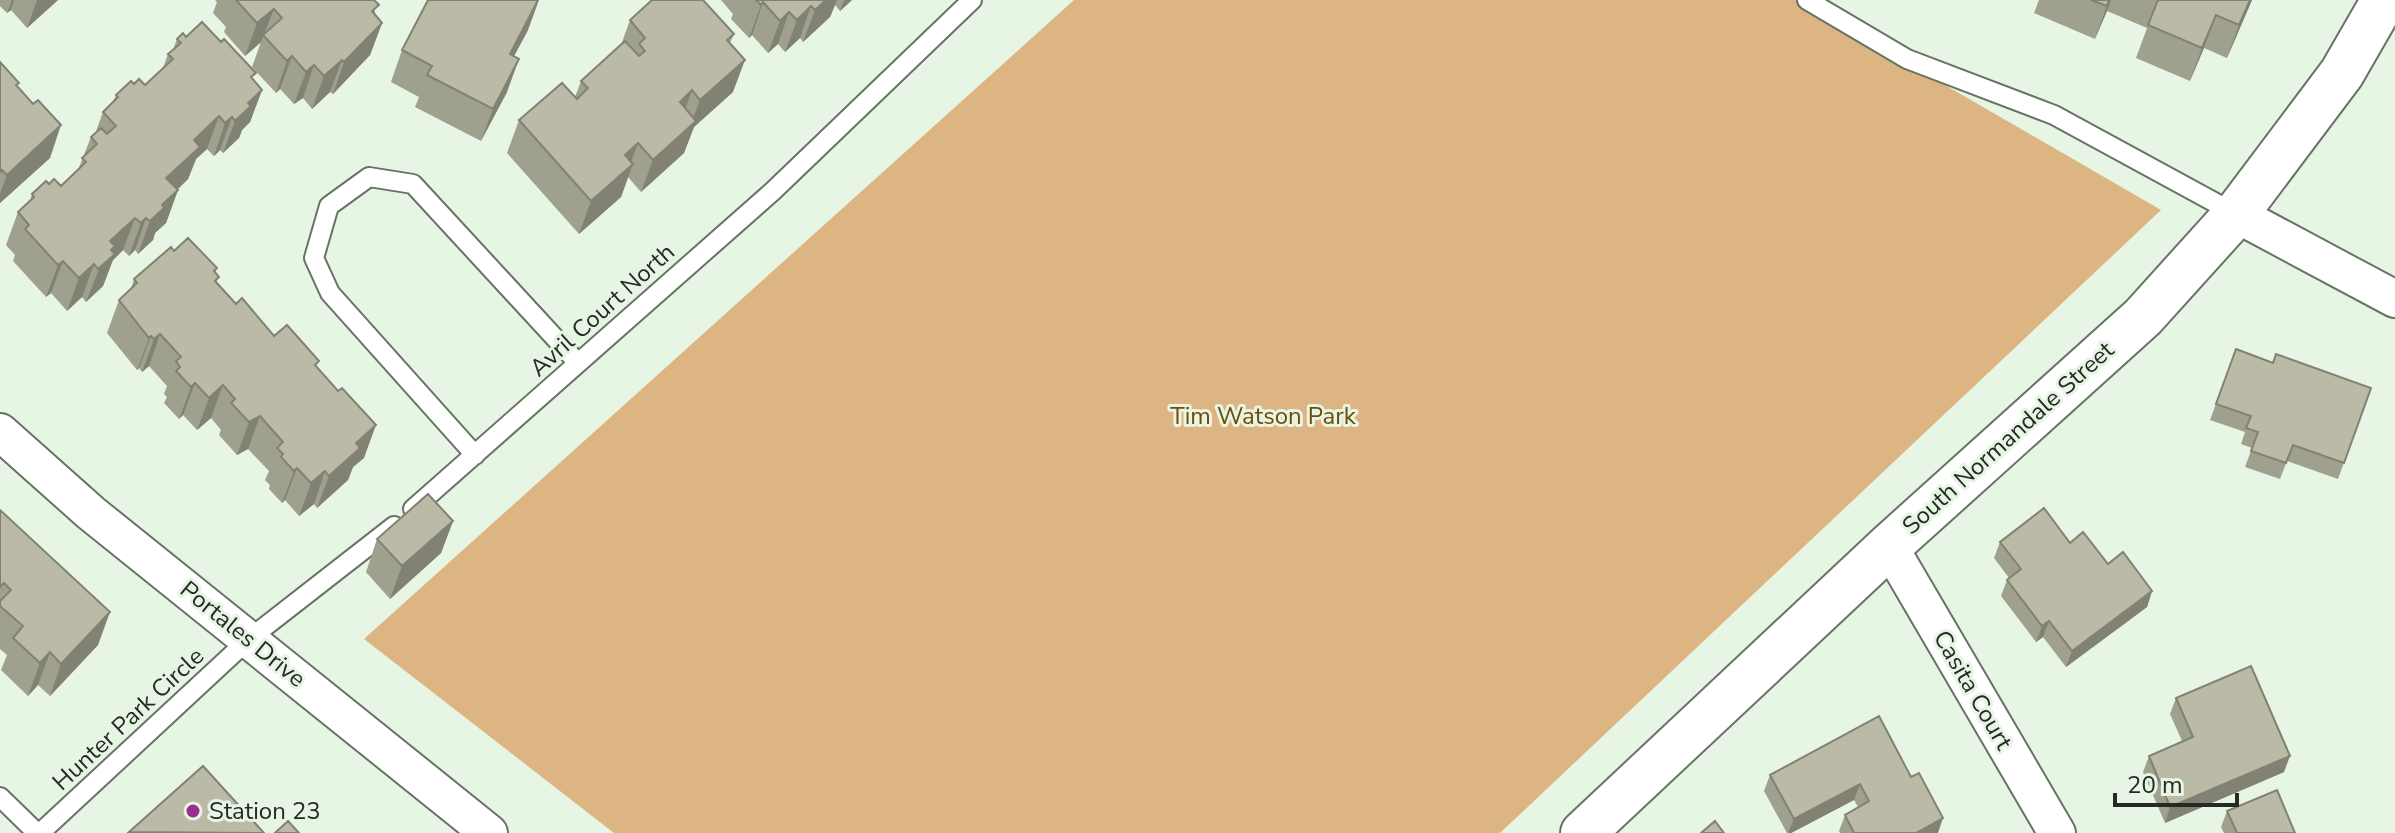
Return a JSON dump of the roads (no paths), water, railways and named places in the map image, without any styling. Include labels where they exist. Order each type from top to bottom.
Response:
[{"type":"street","name":"South Normandale Street","points":[[1583,833],[1889,546],[2143,317],[2236,214],[2342,73],[2384,0]]},
{"type":"street","points":[[2236,214],[2395,299]]},
{"type":"street","name":"Portales Drive","points":[[0,432],[91,513],[489,833]]},
{"type":"street","name":"Casita Court","points":[[1889,546],[2057,833]]},
{"type":"lane","name":"Avril Court North","points":[[249,639],[380,539],[773,191],[972,0]]},
{"type":"lane","points":[[1807,0],[1907,59],[2054,115],[2236,214]]},
{"type":"lane","points":[[475,455],[330,293],[314,258],[329,206],[369,177],[413,184],[578,363]]},
{"type":"lane","name":"Hunter Park Circle","points":[[38,833],[249,639]]},
{"type":"lane","points":[[0,797],[38,833]]},
{"type":"place","name":"Station 23","points":[[193,811]]},
{"type":"park label","name":"Tim Watson Park","points":[[1263,416]]}]
